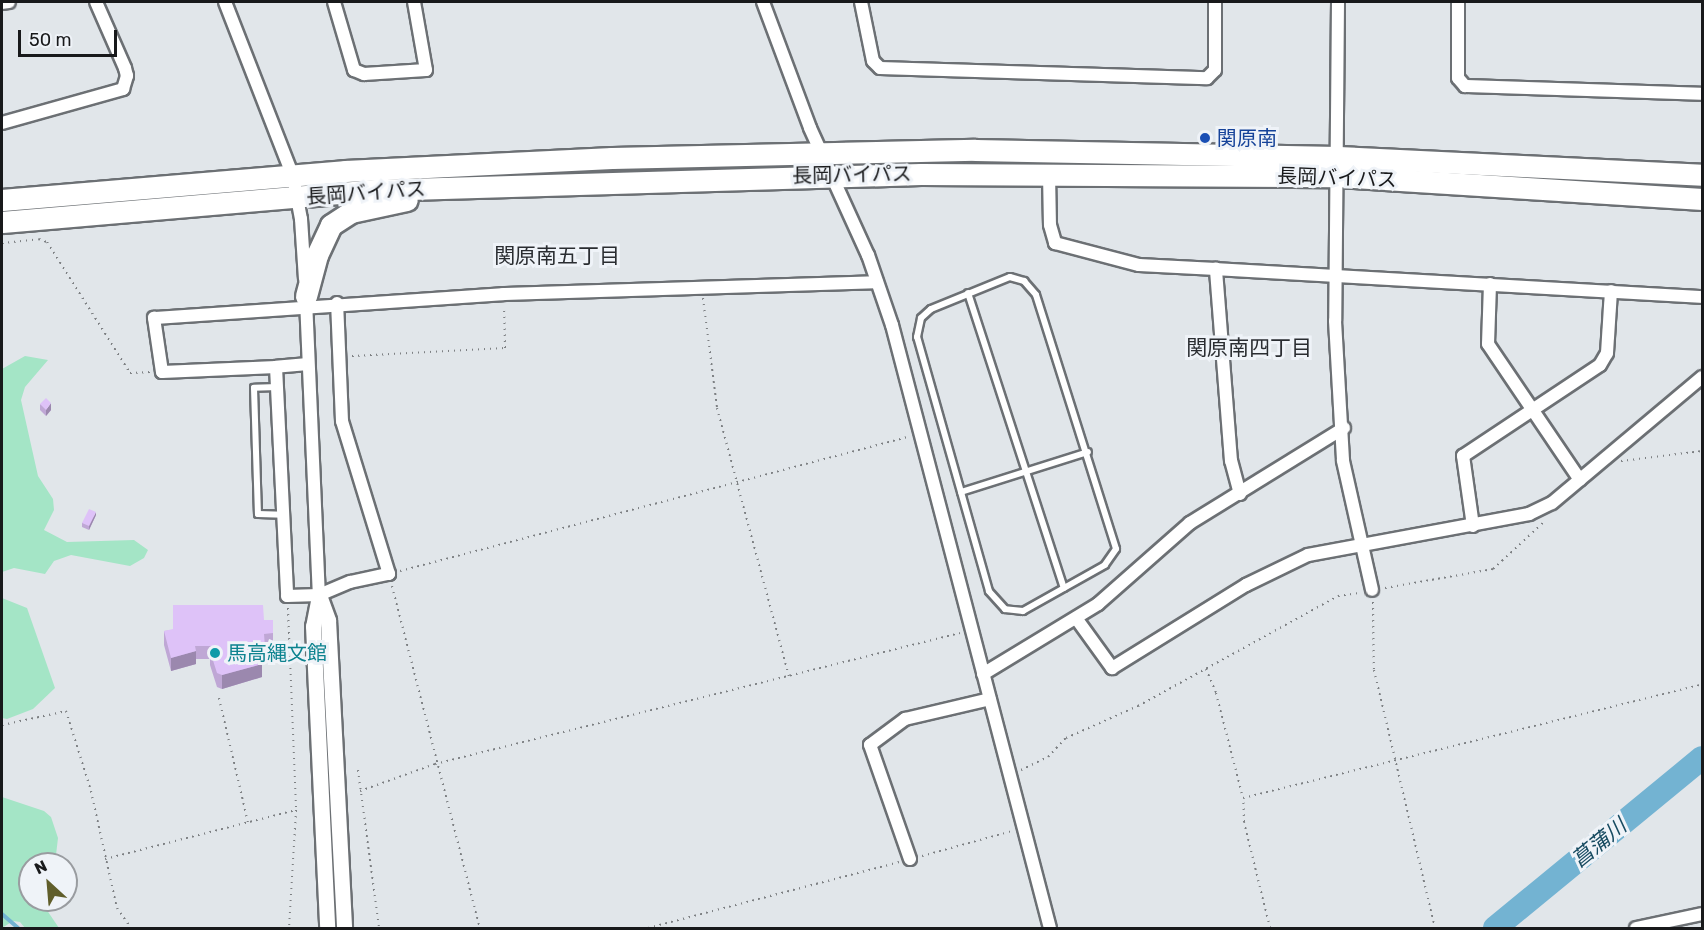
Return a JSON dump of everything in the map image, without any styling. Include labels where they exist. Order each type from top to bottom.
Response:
[{"type":"highway","name":"長岡バイパス","points":[[2,200],[293,176],[612,158],[1071,150],[1337,167],[1702,199]]},
{"type":"highway","name":"長岡バイパス","points":[[2,222],[299,198],[475,187],[834,176],[1049,174],[1337,167],[1702,174]]},
{"type":"highway","points":[[306,301],[326,233],[341,217],[363,208],[475,187]]},
{"type":"street","points":[[2,3],[9,2]]},
{"type":"street","points":[[2,123],[123,88],[127,76],[96,2]]},
{"type":"street","points":[[225,2],[293,176],[299,198],[306,301],[319,595],[313,626],[327,928]]},
{"type":"street","points":[[334,2],[354,70],[364,74],[426,70],[414,2]]},
{"type":"street","points":[[763,2],[877,282],[920,434],[1050,928]]},
{"type":"street","points":[[861,2],[873,61],[880,68],[1207,78],[1215,70],[1215,2]]},
{"type":"street","points":[[1338,2],[1335,277],[1344,428],[1343,461],[1364,545],[1372,590]]},
{"type":"street","points":[[1458,2],[1458,78],[1465,86],[1702,94]]},
{"type":"street","points":[[1049,174],[1050,225],[1055,243],[1139,264],[1702,297]]},
{"type":"street","points":[[1216,269],[1231,461],[1240,494]]},
{"type":"street","points":[[308,364],[162,372],[154,318],[306,301],[337,303],[703,286],[877,282]]},
{"type":"street","points":[[1490,284],[1488,344],[1530,410],[1580,480]]},
{"type":"street","points":[[1473,526],[1463,456],[1600,365],[1607,353],[1611,291]]},
{"type":"street","points":[[276,367],[287,597],[319,595],[350,582],[389,574],[342,421],[337,303]]},
{"type":"street","points":[[1076,618],[1112,668],[1119,667],[1271,571],[1308,555],[1529,514],[1552,503],[1702,377]]},
{"type":"street","points":[[983,674],[1076,618],[1118,589],[1190,523],[1344,428]]},
{"type":"street","points":[[319,595],[328,620],[344,928]]},
{"type":"street","points":[[909,859],[870,745],[905,719],[990,699]]},
{"type":"street","points":[[1636,928],[1702,914]]},
{"type":"lane","points":[[1010,277],[1030,286],[1036,295],[1088,452],[1116,549],[1105,565],[1023,611],[1005,609],[995,601],[989,591],[917,337],[925,313],[968,293],[1010,277]]},
{"type":"lane","points":[[968,293],[1064,588]]},
{"type":"lane","points":[[278,387],[254,388],[258,514],[283,515]]},
{"type":"lane","points":[[960,492],[1088,452]]},
{"type":"path","points":[[2,243],[39,238],[47,242],[130,373],[162,372]]},
{"type":"path","points":[[703,286],[705,332],[717,408],[789,677]]},
{"type":"path","points":[[339,357],[505,348],[503,294]]},
{"type":"path","points":[[480,928],[435,764],[389,574],[920,434]]},
{"type":"path","points":[[1607,456],[1634,462],[1665,453],[1702,451]]},
{"type":"path","points":[[1009,773],[1048,757],[1066,738],[1138,706],[1338,596],[1493,568],[1554,516],[1552,503]]},
{"type":"path","points":[[1372,590],[1374,670],[1392,759],[1435,928]]},
{"type":"path","points":[[287,597],[296,810],[290,928]]},
{"type":"path","points":[[360,791],[435,764],[971,631]]},
{"type":"path","points":[[1206,669],[1216,693],[1243,798],[1244,822],[1270,928]]},
{"type":"path","points":[[1243,798],[1392,759],[1702,684]]},
{"type":"path","points":[[219,698],[248,823]]},
{"type":"path","points":[[2,725],[66,711],[92,791],[117,908],[131,928]]},
{"type":"path","points":[[358,770],[379,928]]},
{"type":"path","points":[[105,859],[296,810]]},
{"type":"path","points":[[648,928],[1023,828]]},
{"type":"path","points":[[669,923],[670,928]]},
{"type":"green space","points":[[25,356],[48,360],[25,387],[21,400],[38,476],[53,499],[54,510],[44,530],[67,542],[134,540],[148,550],[144,558],[130,566],[71,555],[54,561],[45,574],[14,568],[2,572],[2,369]]},
{"type":"green space","points":[[2,598],[27,608],[55,688],[33,709],[7,719],[2,718]]},
{"type":"green space","points":[[2,797],[44,811],[51,817],[58,838],[56,852],[18,852],[18,912],[48,912],[59,928],[25,928],[20,922],[13,921],[2,928]]},
{"type":"building","points":[[46,398],[51,403],[46,410],[40,404]]},
{"type":"building","points":[[89,509],[96,512],[89,526],[82,523]]},
{"type":"building","name":"馬高縄文館","points":[[173,605],[263,605],[264,620],[273,620],[273,633],[264,634],[265,647],[258,647],[262,664],[222,675],[217,673],[210,651],[214,646],[195,646],[196,651],[171,658],[164,631],[173,629]]},
{"type":"waterway","name":"菖蒲川","points":[[1495,928],[1702,758]]},
{"type":"waterway","points":[[2,914],[18,928]]},
{"type":"place","name":"関原南","points":[[1205,138]]},
{"type":"place","name":"馬高縄文館","points":[[215,653]]},
{"type":"district","name":"関原南五丁目","points":[[557,256]]},
{"type":"district","name":"関原南四丁目","points":[[1249,348]]}]
